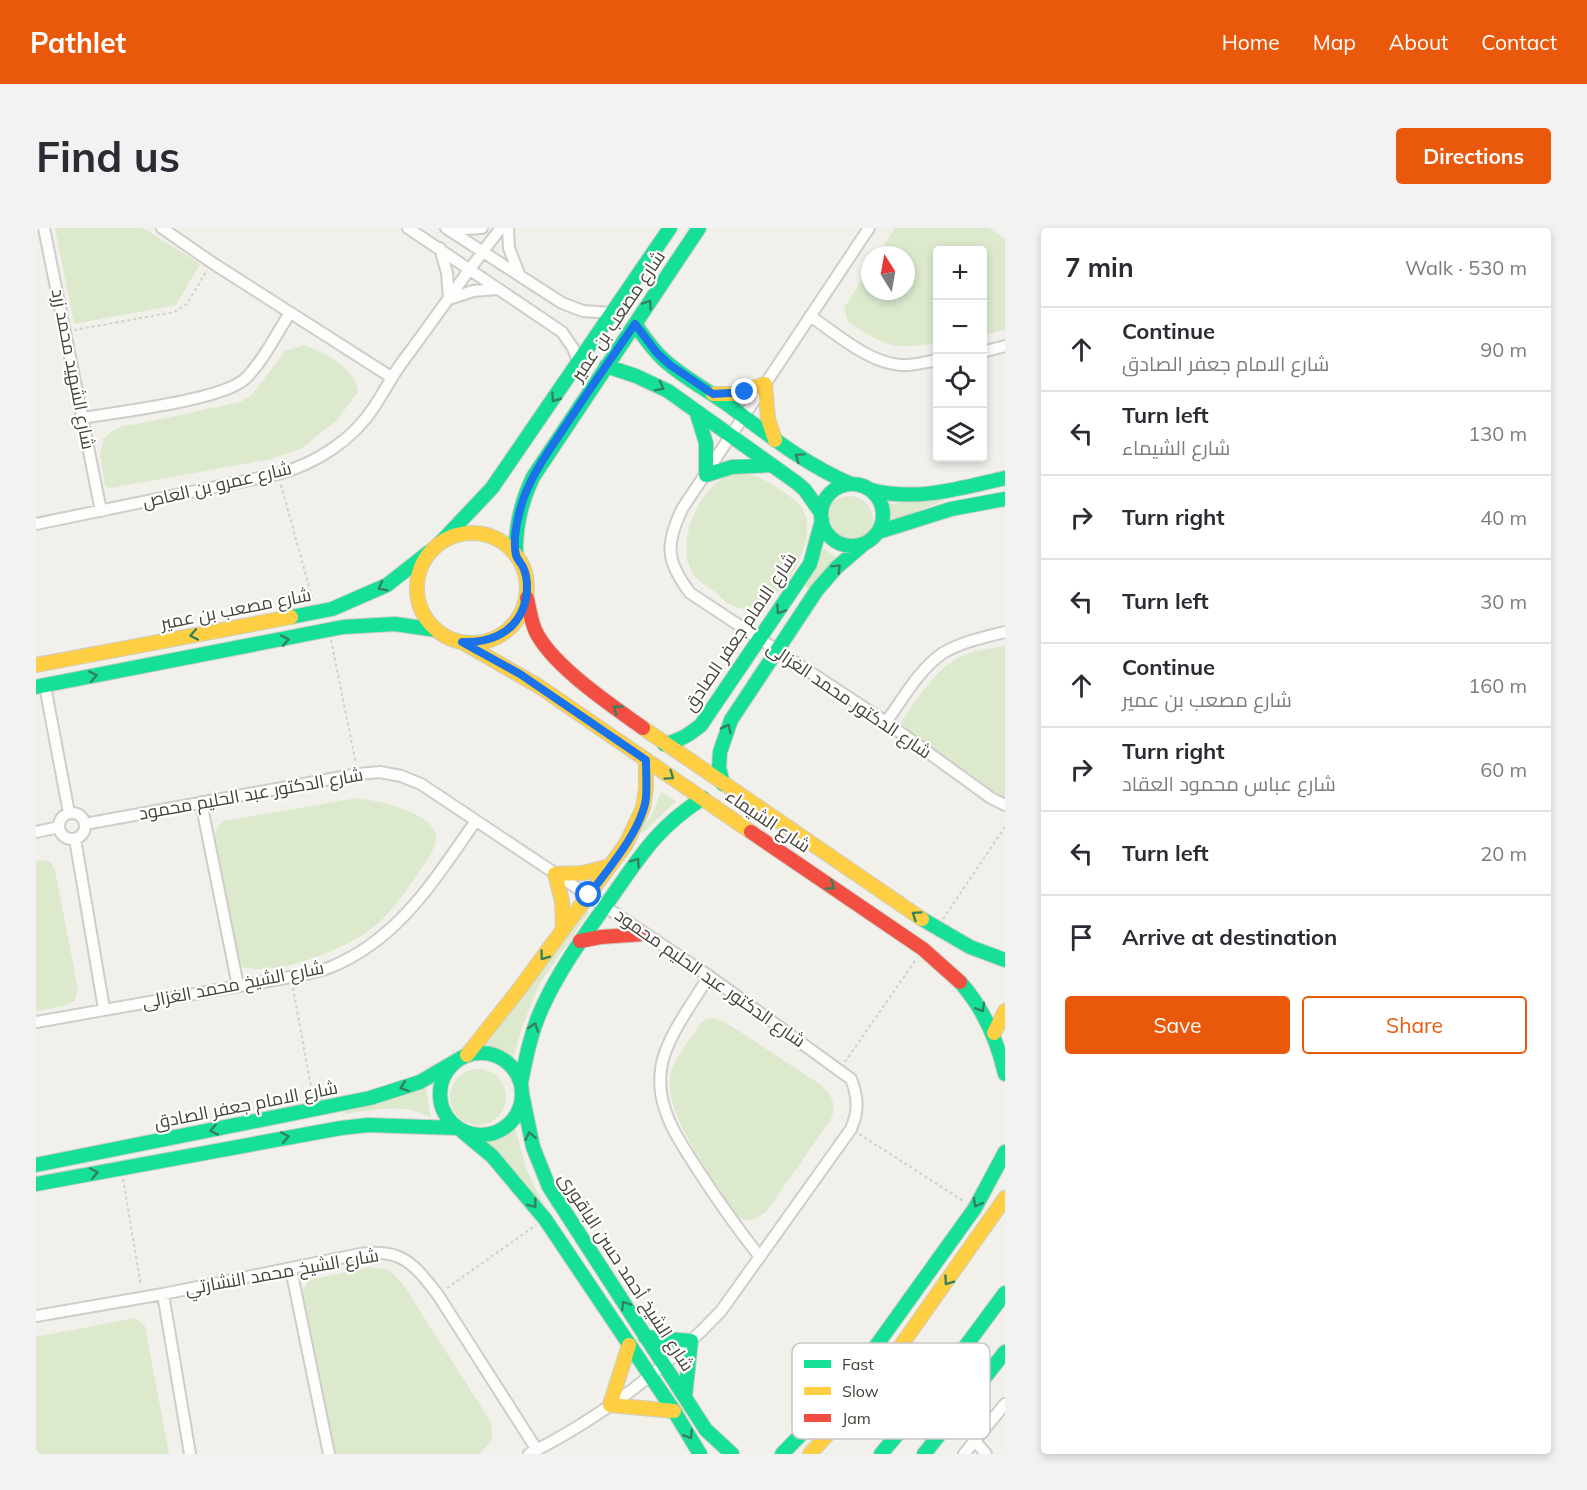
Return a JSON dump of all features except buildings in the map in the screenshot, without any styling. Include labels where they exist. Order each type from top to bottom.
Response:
[{"type":"street","name":"شارع الشهيد محمد زرد","points":[[44,228],[101,511]]},
{"type":"street","points":[[162,228],[211,262],[391,376]]},
{"type":"street","points":[[408,228],[562,332],[573,348],[579,364]]},
{"type":"street","points":[[447,229],[461,231],[482,228]]},
{"type":"street","name":"شارع عمرو بن العاص","points":[[36,524],[278,474],[308,463],[341,442],[373,409],[391,376],[501,228]]},
{"type":"street","points":[[508,228],[509,248],[520,277]]},
{"type":"street","name":"شارع مصعب بن عمير","points":[[440,543],[492,488],[670,228]]},
{"type":"street","name":"شارع مصعب بن عمير","points":[[516,555],[518,517],[523,498],[533,477],[699,228]]},
{"type":"street","name":"شارع الدكتور محمد الغزالى","points":[[869,228],[682,509],[672,531],[671,555],[678,577],[690,593],[886,722],[991,798],[1005,805]]},
{"type":"street","points":[[447,229],[572,308],[613,313]]},
{"type":"street","points":[[440,248],[447,273],[449,299],[473,291],[499,289]]},
{"type":"street","points":[[82,418],[216,394],[237,385],[255,366],[290,313]]},
{"type":"street","points":[[810,316],[871,356],[886,362],[902,365],[933,361]]},
{"type":"street","points":[[635,324],[657,353],[670,365],[823,473],[884,495],[905,495],[1005,478]]},
{"type":"street","points":[[987,350],[1005,346]]},
{"type":"street","points":[[606,366],[651,382],[668,391],[805,490],[821,516],[826,531],[834,540],[852,546],[864,543]]},
{"type":"street","points":[[713,394],[745,392],[765,384],[768,418],[775,440]]},
{"type":"street","points":[[697,414],[704,428],[707,443],[706,475],[745,465],[772,465]]},
{"type":"street","points":[[821,516],[825,501],[833,491],[851,484]]},
{"type":"street","points":[[867,489],[879,500],[882,508],[883,516],[878,532]]},
{"type":"street","points":[[723,784],[719,774],[718,753],[731,720],[827,578],[878,532],[951,508],[1005,499]]},
{"type":"street","name":"شارع الامام جعفر الصادق","points":[[664,744],[683,738],[700,725],[759,640],[810,564],[815,551],[821,516]]},
{"type":"street","points":[[462,534],[487,535],[503,543],[516,555],[524,568],[527,598],[514,623],[503,633],[483,642],[462,642],[448,638],[426,620],[419,607],[416,593],[417,578],[421,565],[429,552],[440,543],[462,534]]},
{"type":"street","name":"شارع مصعب بن عمير","points":[[36,664],[316,612],[349,602],[387,585],[429,552]]},
{"type":"street","name":"شارع الشيماء","points":[[527,598],[534,628],[552,656],[612,706],[664,744],[962,945],[1005,960]]},
{"type":"street","points":[[69,813],[41,686],[343,627],[380,623],[436,630]]},
{"type":"street","points":[[886,722],[922,672],[941,655],[966,642],[1005,632]]},
{"type":"street","name":"شارع الشيماء","points":[[462,642],[520,674],[942,964],[974,997],[994,1033],[1005,1074]]},
{"type":"street","name":"شارع الامام جعفر الصادق","points":[[36,1165],[315,1111],[370,1098],[420,1082],[461,1058],[495,1022],[610,866],[636,826],[646,798],[646,760]]},
{"type":"street","name":"شارع الدكتور عبد الحليم محمود","points":[[85,824],[358,774],[380,772],[411,780],[439,796],[709,975],[851,1079],[855,1091],[857,1116],[851,1129],[721,1311],[664,1365],[568,1433],[533,1452]]},
{"type":"street","points":[[36,1184],[341,1128],[368,1125],[460,1130],[477,1136],[491,1135],[503,1129],[514,1120],[520,1107],[526,1052],[543,1003],[556,978],[652,839],[672,819],[703,798]]},
{"type":"street","points":[[201,802],[238,986]]},
{"type":"street","points":[[69,813],[80,815],[85,824],[85,830],[81,836],[75,839],[64,837],[59,827],[62,818],[69,813]]},
{"type":"street","name":"شارع الشيخ محمد الغزالى","points":[[36,1022],[291,977],[330,968],[367,948],[409,913],[475,822]]},
{"type":"street","points":[[36,832],[59,827]]},
{"type":"street","points":[[75,839],[104,1009]]},
{"type":"street","points":[[563,929],[564,910],[555,874],[583,873],[610,866]]},
{"type":"street","points":[[923,949],[936,928]]},
{"type":"street","points":[[580,941],[644,934]]},
{"type":"street","points":[[709,975],[672,1038],[664,1057],[661,1088],[663,1105],[689,1157],[732,1222],[760,1257]]},
{"type":"street","points":[[994,1033],[1005,1011]]},
{"type":"street","points":[[460,1130],[444,1113],[439,1095],[441,1082],[447,1070],[461,1058],[481,1053],[500,1058],[515,1071],[522,1089]]},
{"type":"street","name":"شارع الشيخ أحمد حسن الباقورى","points":[[522,1089],[533,1147],[549,1187],[706,1430],[718,1444],[732,1454]]},
{"type":"street","name":"شارع الشيخ أحمد حسن الباقورى","points":[[460,1130],[492,1156],[545,1219],[674,1411],[700,1454]]},
{"type":"street","points":[[878,1343],[975,1208],[1005,1152]]},
{"type":"street","points":[[903,1343],[1005,1198]]},
{"type":"street","name":"شارع الشيخ محمد النشارتي","points":[[36,1316],[144,1298],[360,1254],[386,1252],[410,1262],[438,1295],[533,1452]]},
{"type":"street","points":[[291,1269],[329,1454]]},
{"type":"street","points":[[968,1343],[1005,1293]]},
{"type":"street","points":[[163,1294],[190,1454]]},
{"type":"street","points":[[645,1337],[691,1341],[685,1397]]},
{"type":"street","points":[[629,1345],[610,1405],[674,1411]]},
{"type":"street","points":[[990,1371],[1005,1352]]},
{"type":"street","points":[[990,1423],[1005,1404]]},
{"type":"street","points":[[782,1454],[797,1439]]},
{"type":"street","points":[[810,1454],[824,1439]]},
{"type":"street","points":[[881,1454],[894,1439]]},
{"type":"street","points":[[924,1454],[936,1439]]},
{"type":"street","points":[[964,1454],[977,1439]]},
{"type":"street","points":[[975,1442],[986,1454]]},
{"type":"path","points":[[65,331],[181,309],[191,298],[211,262]]},
{"type":"path","points":[[278,474],[316,612]]},
{"type":"path","points":[[330,631],[358,774]]},
{"type":"path","points":[[936,928],[1005,827]]},
{"type":"path","points":[[840,1070],[923,949]]},
{"type":"path","points":[[291,977],[315,1111]]},
{"type":"path","points":[[851,1129],[975,1208]]},
{"type":"path","points":[[121,1168],[144,1298]]},
{"type":"path","points":[[438,1295],[545,1219]]},
{"type":"green space","points":[[55,228],[143,228],[200,264],[176,305],[74,324]]},
{"type":"green space","points":[[895,228],[989,228],[1005,239],[1005,330],[987,334],[987,246],[933,246],[933,343],[910,346],[890,344],[848,322],[844,308],[861,281],[861,300],[915,300],[915,246],[884,246]]},
{"type":"green space","points":[[304,345],[338,362],[352,376],[358,392],[337,420],[302,448],[271,459],[110,488],[105,486],[100,454],[104,438],[111,432],[122,426],[240,402],[252,395],[285,351]]},
{"type":"green space","points":[[750,474],[772,484],[798,503],[807,520],[807,535],[797,565],[778,592],[760,605],[740,608],[727,603],[696,578],[688,563],[686,549],[692,520],[706,493],[727,476]]},
{"type":"green space","points":[[844,496],[854,496],[866,503],[873,515],[873,525],[866,537],[854,544],[844,544],[829,533],[825,525],[825,515],[836,500]]},
{"type":"green space","points":[[945,500],[888,523],[886,504]]},
{"type":"green space","points":[[823,548],[837,558],[809,589],[802,585]]},
{"type":"green space","points":[[1005,646],[1005,799],[913,736],[901,722],[931,681],[950,663],[973,652]]},
{"type":"green space","points":[[661,792],[676,801],[643,833],[640,832],[653,812]]},
{"type":"green space","points":[[357,798],[377,801],[415,814],[433,828],[436,841],[433,851],[404,894],[375,926],[330,952],[292,965],[256,969],[242,967],[235,959],[213,841],[217,827],[224,821]]},
{"type":"green space","points":[[36,861],[50,862],[55,870],[78,990],[74,1001],[64,1006],[36,1011]]},
{"type":"green space","points":[[583,907],[589,912],[540,983],[522,1027],[512,1063],[499,1053],[483,1046],[529,989]]},
{"type":"green space","points":[[712,1018],[725,1022],[821,1085],[831,1096],[833,1105],[831,1119],[766,1212],[755,1219],[743,1220],[735,1214],[703,1165],[681,1125],[670,1087],[671,1072],[680,1053],[700,1024]]},
{"type":"green space","points":[[472,1069],[484,1069],[494,1073],[502,1081],[506,1097],[502,1113],[494,1121],[484,1125],[472,1125],[462,1121],[454,1113],[450,1103],[450,1091],[454,1081],[462,1073]]},
{"type":"green space","points":[[426,1087],[431,1118],[411,1110],[400,1109],[378,1109],[345,1114],[344,1109],[379,1102]]},
{"type":"green space","points":[[515,1128],[527,1171],[548,1213],[536,1203],[520,1177],[485,1143]]},
{"type":"green space","points":[[369,1267],[389,1270],[402,1283],[491,1422],[492,1440],[479,1454],[335,1454],[302,1291],[309,1280]]},
{"type":"green space","points":[[135,1318],[145,1326],[169,1454],[36,1454],[36,1337]]},
{"type":"traffic: fast","points":[[440,543],[492,488],[670,228]]},
{"type":"traffic: fast","points":[[516,555],[520,515],[533,477],[699,228]]},
{"type":"traffic: fast","points":[[635,324],[656,352],[680,373],[804,459],[851,484]]},
{"type":"traffic: fast","points":[[606,366],[636,376],[668,391],[797,483],[805,490],[821,513]]},
{"type":"traffic: fast","points":[[697,414],[706,443],[706,475],[732,467],[772,465]]},
{"type":"traffic: fast","points":[[871,490],[905,495],[922,494],[1005,478]]},
{"type":"traffic: fast","points":[[852,484],[874,493],[883,515],[874,537],[852,546],[830,537],[821,515],[830,493],[852,484]]},
{"type":"traffic: fast","points":[[878,532],[951,509],[1005,499]]},
{"type":"traffic: fast","points":[[664,744],[684,737],[701,725],[810,564],[822,520]]},
{"type":"traffic: fast","points":[[723,784],[719,767],[720,752],[731,720],[817,590],[837,567],[864,544]]},
{"type":"traffic: fast","points":[[291,617],[332,609],[387,585],[429,552]]},
{"type":"traffic: fast","points":[[36,687],[343,627],[395,624],[436,630]]},
{"type":"traffic: fast","points":[[521,1083],[538,1017],[572,954],[649,845],[672,821],[703,798]]},
{"type":"traffic: fast","points":[[922,919],[970,947],[1005,960]]},
{"type":"traffic: fast","points":[[960,982],[976,1003],[988,1025],[1005,1074]]},
{"type":"traffic: fast","points":[[473,1053],[489,1053],[504,1060],[515,1071],[522,1086],[522,1094],[519,1110],[510,1123],[489,1135],[473,1135],[458,1128],[447,1117],[440,1102],[440,1086],[447,1071],[458,1060],[473,1053]]},
{"type":"traffic: fast","points":[[36,1165],[370,1098],[420,1082],[456,1061]]},
{"type":"traffic: fast","points":[[522,1094],[533,1147],[549,1187],[706,1430],[732,1454]]},
{"type":"traffic: fast","points":[[36,1184],[341,1128],[368,1125],[456,1128]]},
{"type":"traffic: fast","points":[[463,1132],[492,1156],[545,1219],[674,1411],[700,1454]]},
{"type":"traffic: fast","points":[[878,1343],[975,1208],[1005,1152]]},
{"type":"traffic: fast","points":[[968,1343],[1005,1293]]},
{"type":"traffic: fast","points":[[645,1337],[691,1341],[685,1397]]},
{"type":"traffic: fast","points":[[990,1371],[1005,1352]]},
{"type":"traffic: fast","points":[[782,1454],[797,1439]]},
{"type":"traffic: fast","points":[[881,1454],[894,1439]]},
{"type":"traffic: fast","points":[[924,1454],[936,1439]]},
{"type":"traffic: slow","points":[[713,394],[734,394],[765,384],[768,419],[775,440]]},
{"type":"traffic: slow","points":[[472,533],[493,537],[511,549],[523,567],[527,588],[523,609],[511,627],[493,639],[472,643],[451,639],[433,627],[421,609],[417,588],[421,567],[433,549],[451,537],[472,533]]},
{"type":"traffic: slow","points":[[36,665],[291,617]]},
{"type":"traffic: slow","points":[[462,642],[540,687],[751,832]]},
{"type":"traffic: slow","points":[[643,728],[922,919]]},
{"type":"traffic: slow","points":[[467,1055],[517,992],[626,844],[643,808],[646,761]]},
{"type":"traffic: slow","points":[[563,929],[562,901],[555,874],[583,873],[610,866]]},
{"type":"traffic: slow","points":[[994,1033],[1005,1011]]},
{"type":"traffic: slow","points":[[903,1343],[1005,1198]]},
{"type":"traffic: slow","points":[[629,1345],[610,1405],[674,1411]]},
{"type":"traffic: slow","points":[[810,1454],[824,1439]]},
{"type":"traffic: jam","points":[[527,598],[535,630],[554,657],[583,684],[643,728]]},
{"type":"traffic: jam","points":[[751,832],[923,949],[960,982]]},
{"type":"traffic: jam","points":[[580,941],[644,934]]},
{"type":"route","points":[[589,895],[636,826],[642,813],[646,798],[646,760],[520,674],[462,642],[476,643],[490,640],[503,633],[522,611],[527,598],[527,583],[524,568],[516,555],[515,540],[523,498],[545,457],[635,324],[657,353],[670,365],[713,394],[745,392]]}]
